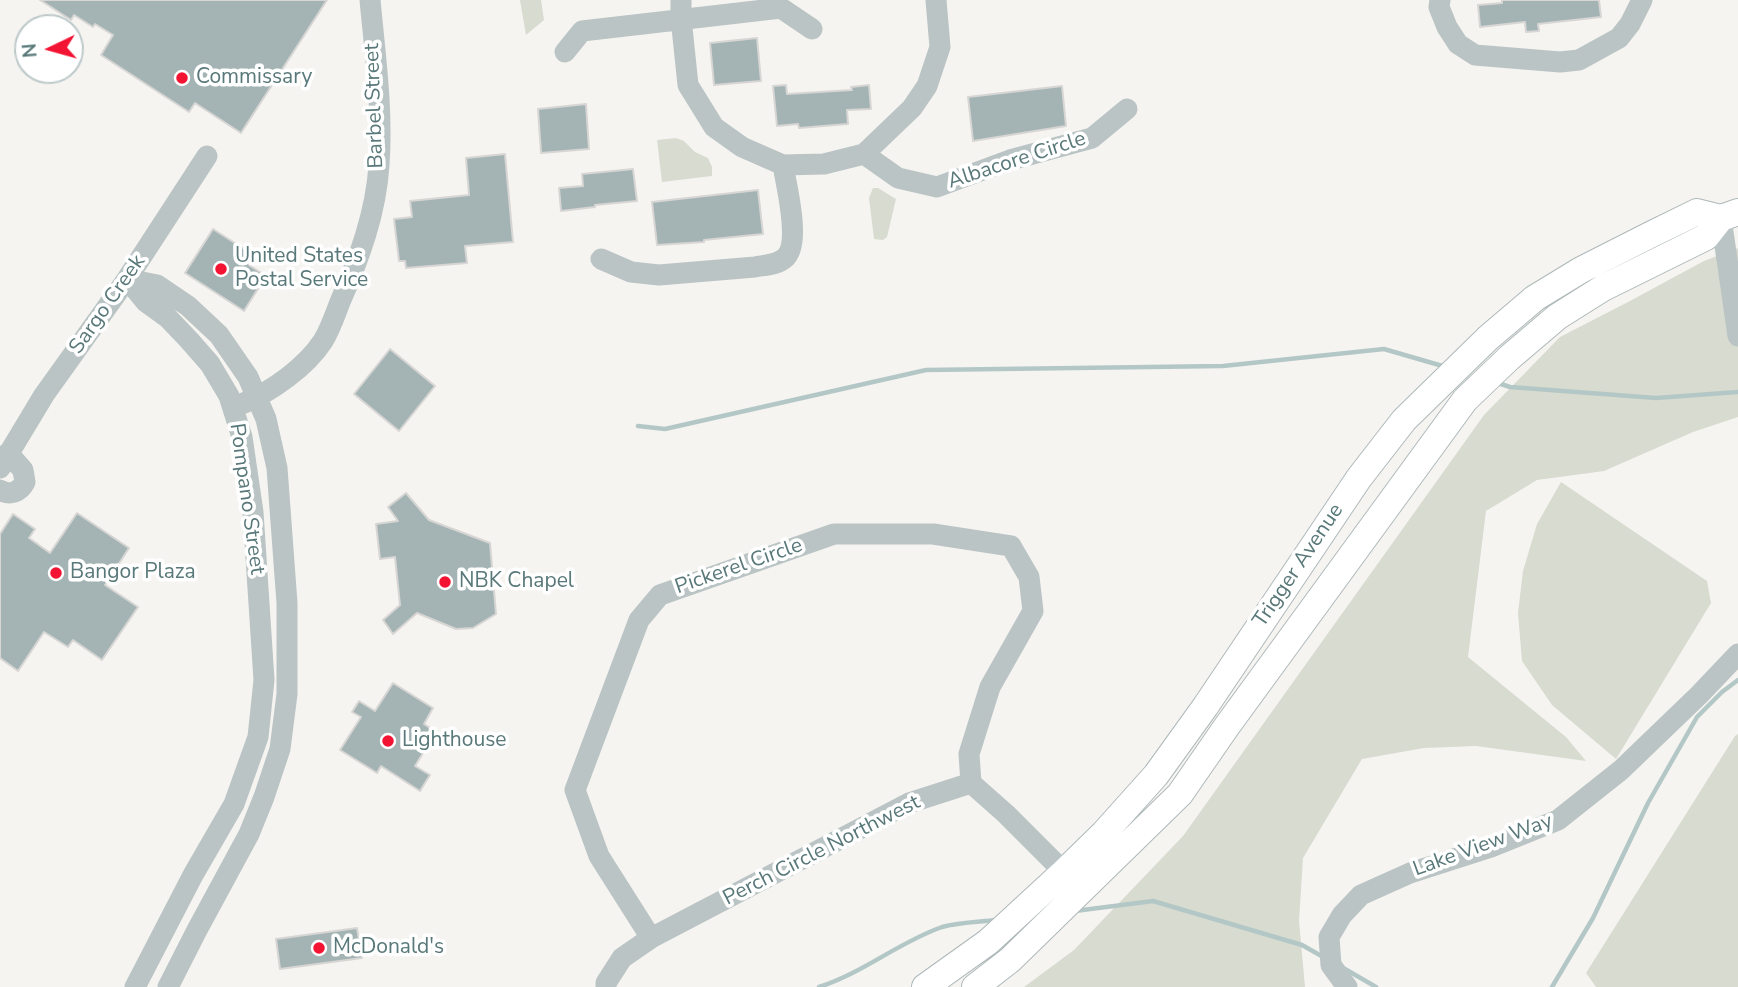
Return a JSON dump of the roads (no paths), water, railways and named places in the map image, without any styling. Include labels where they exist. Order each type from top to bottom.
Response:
[{"type":"main road","name":"Trigger Avenue","points":[[975,987],[1010,960],[1073,881],[1104,833],[1156,775],[1359,478],[1404,420],[1488,338],[1535,298],[1581,270],[1697,212],[1729,215]]},
{"type":"main road","name":"Trigger Avenue","points":[[926,987],[1073,881],[1180,794],[1465,400],[1557,317],[1603,288],[1706,237],[1729,215]]},
{"type":"street","name":"Barbel Street","points":[[233,408],[257,398],[285,379],[310,357],[324,340],[356,264],[372,212],[379,166],[380,115],[370,0]]},
{"type":"street","points":[[681,9],[688,85],[714,127],[743,147],[783,165],[824,164],[864,154],[912,108],[927,86],[940,47],[936,0]]},
{"type":"street","points":[[1440,0],[1439,7],[1447,27],[1458,44],[1475,55],[1560,62],[1579,60],[1619,38],[1630,24],[1642,0]]},
{"type":"street","points":[[565,51],[582,31],[681,9],[781,8],[812,29]]},
{"type":"street","name":"Albacore Circle","points":[[864,154],[898,177],[937,187],[1010,160],[1092,138],[1127,109]]},
{"type":"street","name":"Sargo Creek","points":[[0,490],[8,493],[23,487],[23,470],[4,461],[44,395],[127,279],[207,156]]},
{"type":"street","points":[[601,259],[631,272],[659,275],[755,267],[779,262],[790,252],[793,242],[783,165]]},
{"type":"street","points":[[1729,215],[1738,336]]},
{"type":"street","name":"Pompano Street","points":[[127,279],[157,285],[188,306],[219,335],[248,377],[266,419],[277,468],[287,603],[287,694],[280,749],[249,834],[168,987]]},
{"type":"street","name":"Pompano Street","points":[[127,279],[146,302],[168,317],[210,363],[229,396],[242,437],[253,512],[264,680],[258,737],[234,804],[198,866],[135,987]]},
{"type":"street","name":"Pickerel Circle","points":[[651,938],[599,856],[575,790],[639,620],[660,595],[834,534],[933,534],[1011,545],[1029,577],[1033,611],[990,687],[970,754],[971,783]]},
{"type":"street","name":"Lake View Way","points":[[1347,987],[1331,965],[1329,937],[1342,915],[1361,895],[1410,873],[1491,847],[1558,820],[1621,770],[1738,654]]},
{"type":"street","points":[[971,783],[1073,881]]},
{"type":"street","name":"Perch Circle Northwest","points":[[651,938],[909,803],[971,783]]},
{"type":"street","points":[[606,987],[622,958],[651,938]]},
{"type":"waterway","points":[[638,426],[665,429],[926,370],[1223,366],[1384,349],[1446,367]]},
{"type":"waterway","points":[[1498,383],[1510,387],[1656,398],[1738,392]]},
{"type":"waterway","points":[[1552,987],[1593,918],[1648,803],[1697,717],[1738,680]]},
{"type":"waterway","points":[[1075,911],[1153,901],[1302,945],[1325,958]]},
{"type":"waterway","points":[[819,987],[851,974],[926,933],[962,923],[996,920]]},
{"type":"waterway","points":[[1345,969],[1376,987]]},
{"type":"place","name":"Commissary","points":[[182,78]]},
{"type":"place","name":"United States Postal Service","points":[[221,269]]},
{"type":"place","name":"Bangor Plaza","points":[[56,573]]},
{"type":"place","name":"NBK Chapel","points":[[445,582]]},
{"type":"place","name":"Lighthouse","points":[[388,741]]},
{"type":"place","name":"McDonald's","points":[[319,948]]}]
